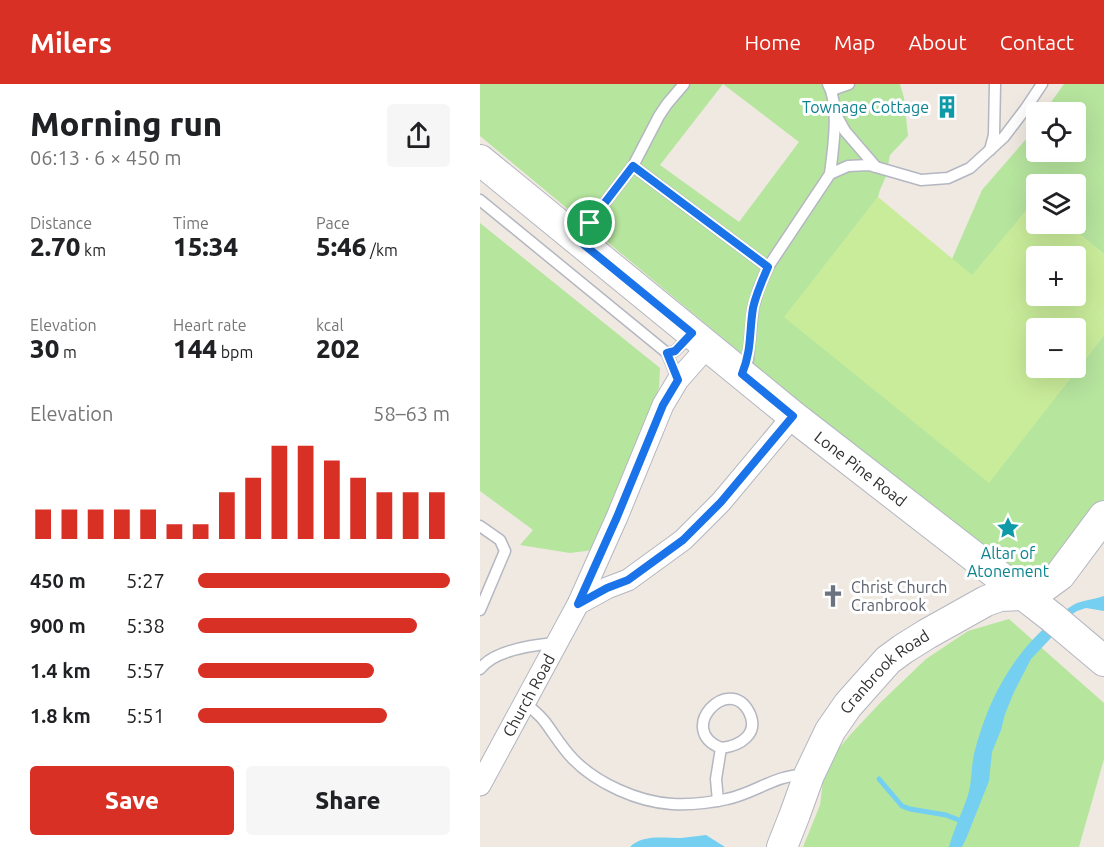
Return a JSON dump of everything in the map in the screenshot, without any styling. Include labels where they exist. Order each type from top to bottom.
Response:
[{"type":"street","name":"Lone Pine Road","points":[[480,160],[793,416],[1053,618],[1094,653]]},
{"type":"street","name":"Church Road","points":[[480,785],[578,604],[614,526],[663,405],[700,339]]},
{"type":"street","points":[[578,604],[607,588],[628,580],[683,540],[727,496],[793,416]]},
{"type":"street","name":"Cranbrook Road","points":[[782,847],[809,775],[830,731],[848,705],[888,660],[927,634],[986,601],[1000,596],[1023,595],[1045,586],[1060,575],[1104,516]]},
{"type":"lane","points":[[577,239],[633,166],[659,116],[684,84]]},
{"type":"lane","points":[[742,374],[748,359],[753,308],[768,267],[830,174],[835,113],[830,87],[849,84]]},
{"type":"lane","points":[[990,151],[994,135],[995,84]]},
{"type":"lane","points":[[830,174],[848,166],[869,165],[921,180],[948,178],[970,168],[990,151],[1012,127],[1042,84]]},
{"type":"lane","points":[[835,113],[845,131],[876,167]]},
{"type":"lane","points":[[633,166],[768,267]]},
{"type":"lane","points":[[480,200],[667,353],[678,380]]},
{"type":"lane","points":[[667,353],[700,339]]},
{"type":"lane","points":[[480,526],[500,540],[506,551],[480,610]]},
{"type":"lane","points":[[482,663],[517,648],[555,643]]},
{"type":"lane","points":[[729,698],[746,706],[751,714],[752,724],[743,742],[733,747],[721,748],[709,741],[703,724],[711,707],[729,698]]},
{"type":"lane","points":[[525,703],[544,719],[573,759],[588,772],[604,783],[629,794],[663,803],[693,804],[718,801],[736,797],[793,774],[809,775]]},
{"type":"lane","points":[[718,801],[716,779],[721,748]]},
{"type":"green space","points":[[480,84],[723,84],[900,84],[904,98],[908,136],[890,155],[886,176],[878,197],[785,317],[989,482],[1070,378],[1086,378],[1086,358],[1104,335],[1104,499],[1070,544],[1041,573],[1029,575],[1017,570],[819,418],[480,136]],"holes":[[[723,84],[799,142],[739,222],[660,165]]]},
{"type":"green space","points":[[1064,84],[1104,84],[1104,254],[1079,234],[1086,234],[1086,174],[1026,174],[1026,211],[972,276],[952,259],[982,190],[1026,139],[1026,162],[1086,162],[1086,102],[1051,102]]},
{"type":"green space","points":[[878,197],[972,275],[1026,211],[1026,234],[1079,234],[1104,254],[1104,335],[1086,358],[1086,318],[1026,318],[1026,378],[1071,378],[989,483],[784,317]]},
{"type":"green space","points":[[480,223],[660,368],[659,388],[593,550],[570,553],[520,545],[533,530],[480,491]]},
{"type":"green space","points":[[1009,619],[1104,703],[1104,759],[1079,847],[803,847],[820,805],[825,765],[850,735],[926,659],[968,631]]},
{"type":"water","points":[[1104,596],[1104,611],[1086,608],[1066,618],[1031,659],[1005,714],[992,752],[989,781],[966,839],[962,847],[949,847],[968,795],[979,735],[1002,682],[1024,650],[1051,622],[1077,603]]},
{"type":"water","points":[[706,835],[725,847],[630,847],[647,838]]},
{"type":"waterway","points":[[879,779],[902,806],[946,815],[964,822]]},
{"type":"place","name":"Townage Cottage","points":[[947,107]]},
{"type":"place","name":"Altar of Atonement","points":[[1008,528]]},
{"type":"place","name":"Christ Church Cranbrook","points":[[833,596]]},
{"type":"route","points":[[633,166],[768,267],[753,308],[748,359],[742,374],[793,416],[738,484],[683,540],[628,580],[607,588],[578,604],[602,554],[656,419],[678,380],[667,353],[675,351],[692,333],[577,239],[590,223],[633,166]]}]
